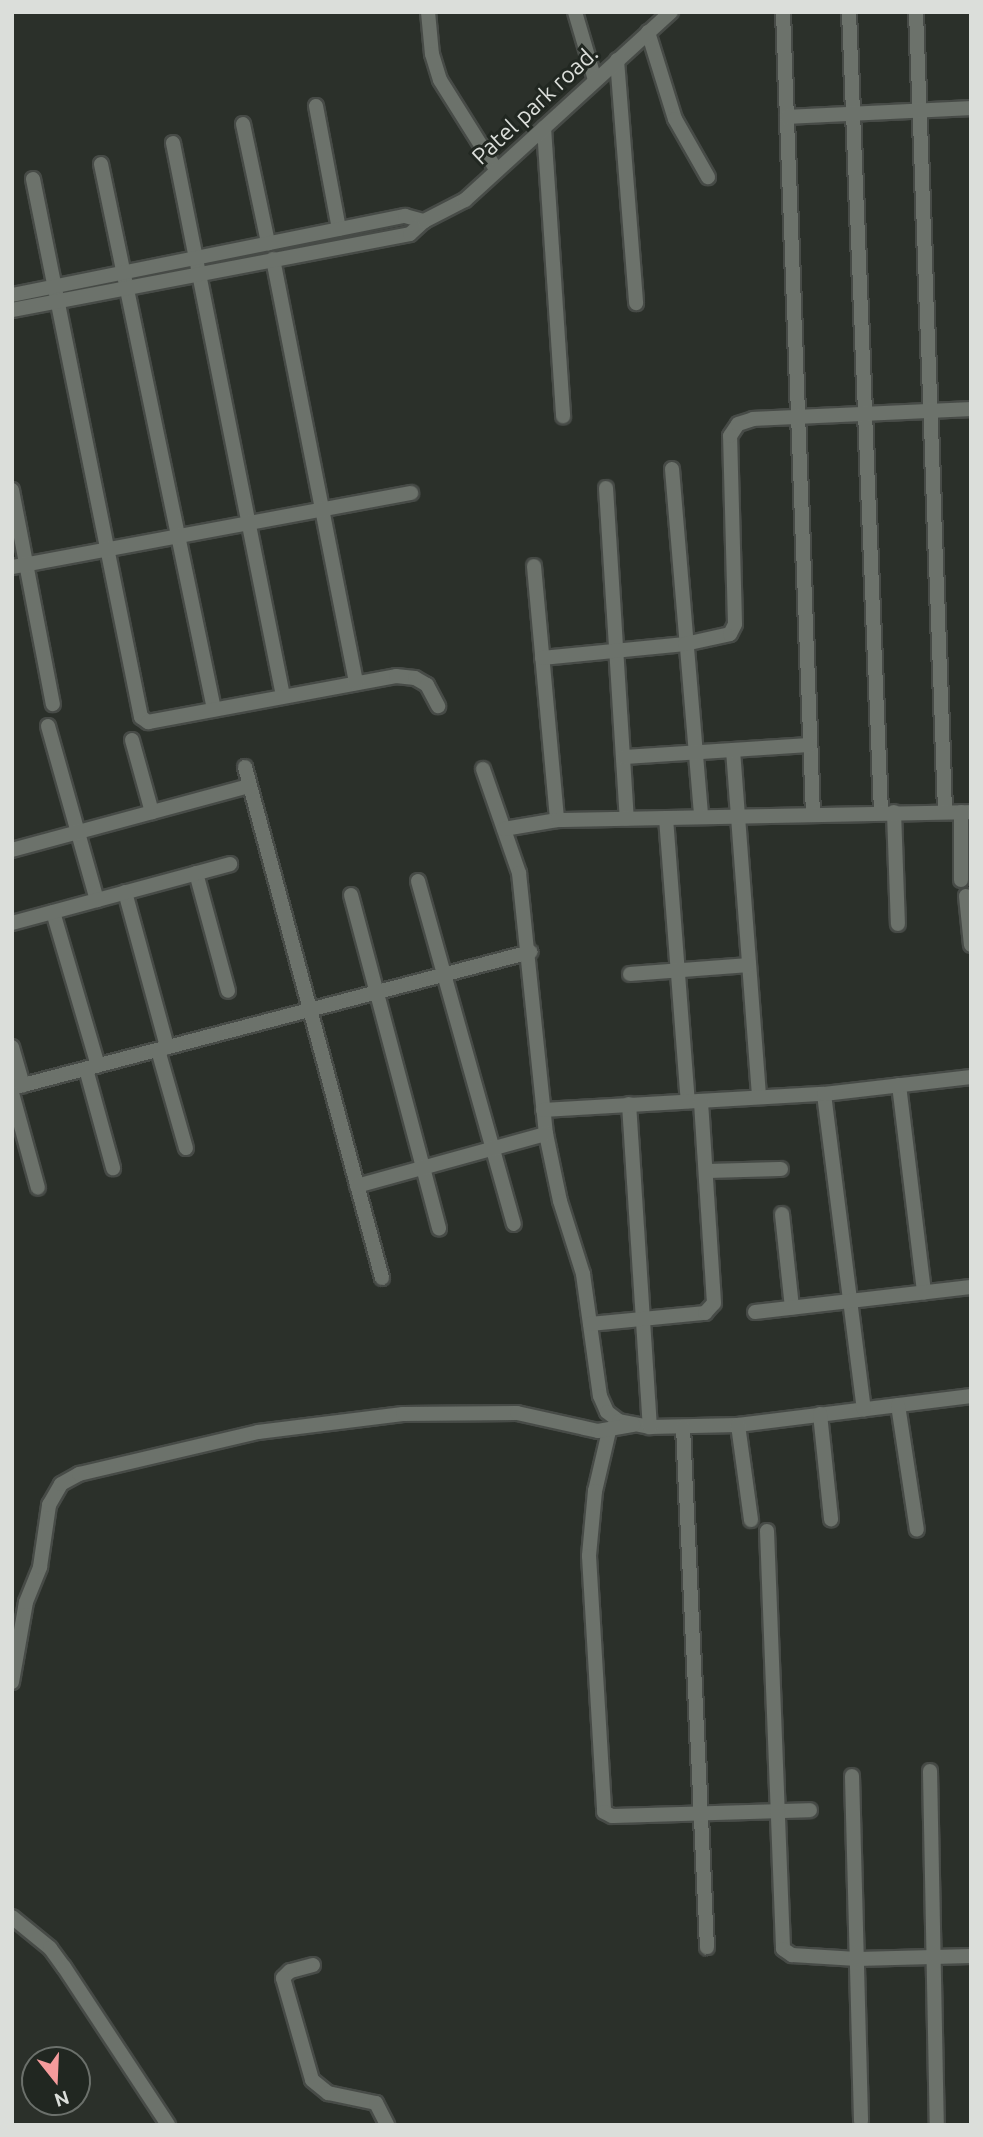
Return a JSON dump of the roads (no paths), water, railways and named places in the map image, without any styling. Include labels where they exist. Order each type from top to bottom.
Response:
[{"type":"street","points":[[428,12],[432,54],[440,80],[497,171]]},
{"type":"street","points":[[575,12],[595,80]]},
{"type":"street","name":"Patel park road.","points":[[127,279],[201,273],[410,234],[428,220],[455,208],[617,60],[652,23],[671,12]]},
{"type":"street","points":[[783,12],[813,813]]},
{"type":"street","points":[[849,12],[864,414],[887,811],[898,924]]},
{"type":"street","points":[[916,12],[945,811]]},
{"type":"street","points":[[652,23],[675,119],[708,177]]},
{"type":"street","points":[[617,60],[636,303]]},
{"type":"street","points":[[316,106],[339,229]]},
{"type":"street","points":[[787,117],[971,108]]},
{"type":"street","points":[[243,124],[268,243]]},
{"type":"street","points":[[544,128],[563,416]]},
{"type":"street","points":[[173,143],[283,695]]},
{"type":"street","points":[[102,164],[214,709]]},
{"type":"street","points":[[33,179],[141,718],[148,722],[283,695],[356,683],[415,678],[427,685],[438,706]]},
{"type":"street","points":[[12,295],[57,293],[127,279],[197,258],[405,216],[428,220]]},
{"type":"street","points":[[273,259],[356,683]]},
{"type":"street","points":[[12,310],[57,293]]},
{"type":"street","points":[[542,658],[724,638],[735,624],[734,429],[753,419],[971,409]]},
{"type":"street","points":[[672,469],[701,817]]},
{"type":"street","points":[[606,488],[627,818]]},
{"type":"street","points":[[12,491],[53,704]]},
{"type":"street","points":[[12,567],[411,493]]},
{"type":"street","points":[[534,566],[556,820]]},
{"type":"street","points":[[48,726],[97,900]]},
{"type":"street","points":[[132,740],[152,812]]},
{"type":"street","points":[[624,757],[810,745]]},
{"type":"street","points":[[733,750],[759,1097]]},
{"type":"street","points":[[245,767],[382,1278]]},
{"type":"street","points":[[483,769],[511,827],[530,952],[546,1134],[558,1193],[583,1274],[602,1405],[611,1417],[650,1427],[738,1425],[971,1396]]},
{"type":"street","points":[[12,850],[249,786]]},
{"type":"street","points":[[511,827],[556,820],[887,811],[966,812],[961,880]]},
{"type":"street","points":[[590,1324],[705,1313],[714,1303],[706,1171],[678,970],[666,818]]},
{"type":"street","points":[[12,923],[230,864]]},
{"type":"street","points":[[196,873],[228,991]]},
{"type":"street","points":[[418,881],[514,1224]]},
{"type":"street","points":[[125,892],[186,1148]]},
{"type":"street","points":[[351,895],[439,1229]]},
{"type":"street","points":[[966,897],[971,945]]},
{"type":"street","points":[[53,912],[92,1067],[113,1168]]},
{"type":"street","points":[[16,1089],[530,952]]},
{"type":"street","points":[[630,974],[749,965]]},
{"type":"street","points":[[12,1046],[16,1089],[38,1188]]},
{"type":"street","points":[[543,1110],[824,1094],[971,1077]]},
{"type":"street","points":[[899,1085],[924,1292]]},
{"type":"street","points":[[824,1094],[848,1301],[864,1409]]},
{"type":"street","points":[[629,1104],[650,1427]]},
{"type":"street","points":[[357,1186],[546,1134]]},
{"type":"street","points":[[706,1171],[781,1169]]},
{"type":"street","points":[[782,1214],[792,1307]]},
{"type":"street","points":[[755,1312],[971,1287]]},
{"type":"street","points":[[898,1405],[917,1530]]},
{"type":"street","points":[[12,1682],[26,1602],[40,1567],[49,1505],[68,1479],[187,1446],[354,1419],[491,1412],[591,1431],[608,1431],[634,1425]]},
{"type":"street","points":[[820,1414],[831,1519]]},
{"type":"street","points":[[738,1425],[751,1520]]},
{"type":"street","points":[[683,1427],[707,1947]]},
{"type":"street","points":[[608,1431],[594,1491],[589,1556],[602,1807],[612,1816],[810,1810]]},
{"type":"street","points":[[767,1531],[783,1949],[792,1955],[857,1959],[971,1956]]},
{"type":"street","points":[[930,1771],[937,2123]]},
{"type":"street","points":[[852,1776],[861,2121]]},
{"type":"street","points":[[12,1917],[50,1948],[167,2125]]},
{"type":"street","points":[[313,1965],[283,1978],[312,2080],[328,2093],[376,2103],[387,2125]]}]
